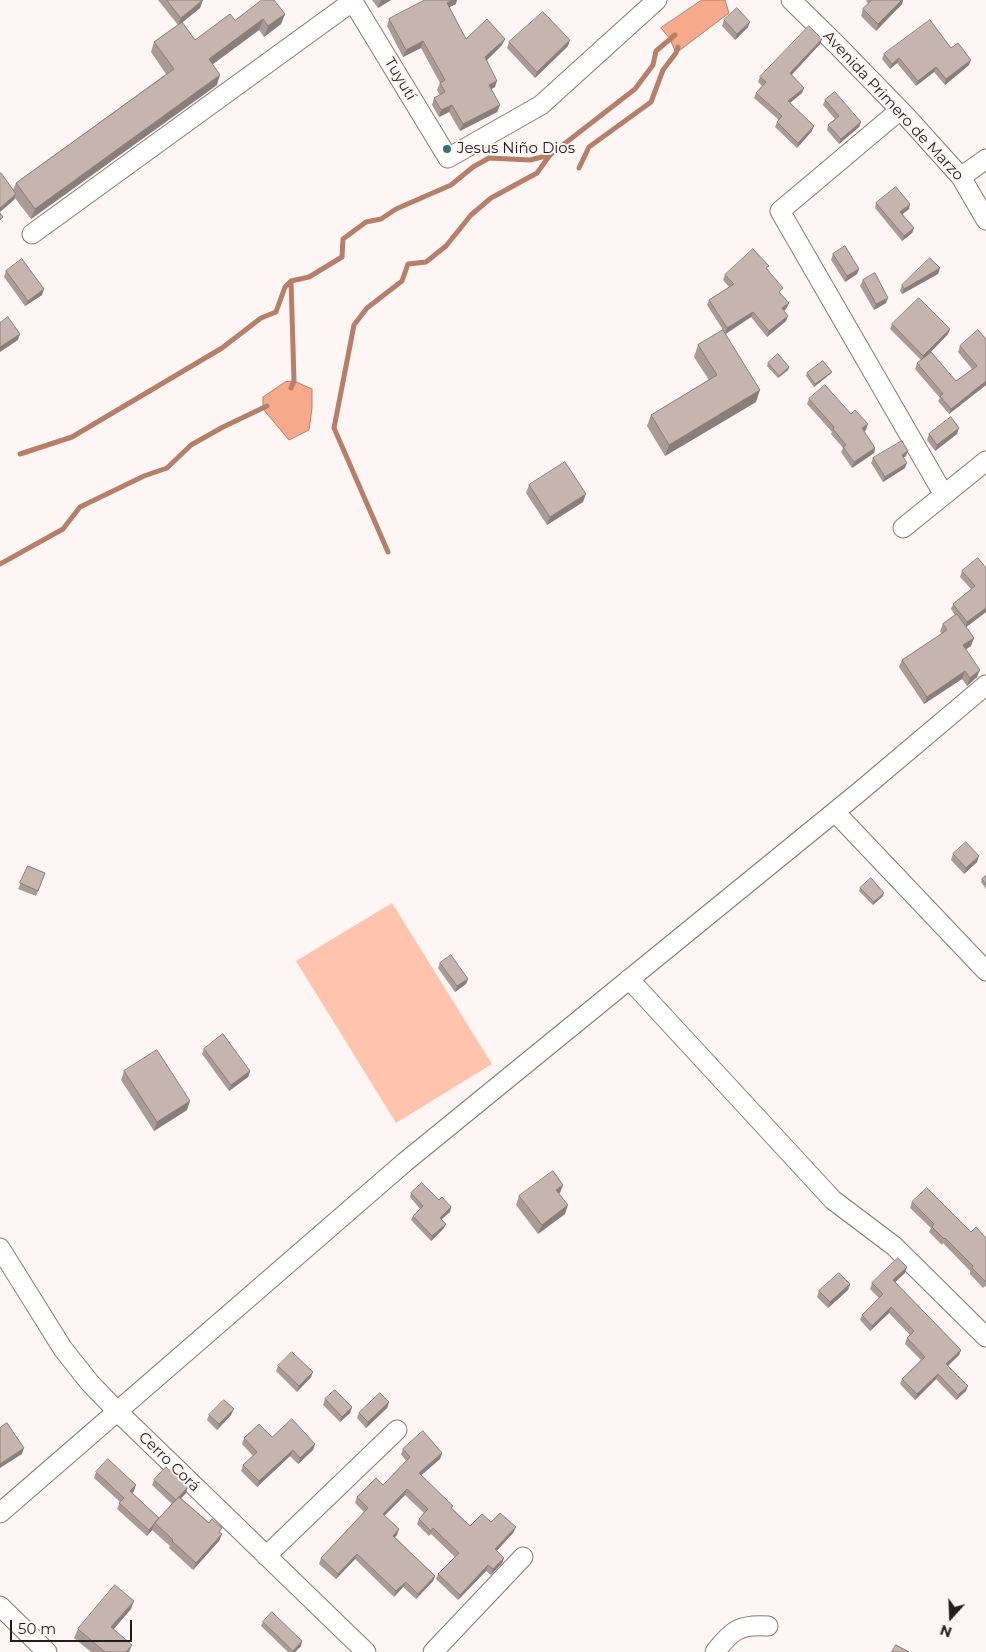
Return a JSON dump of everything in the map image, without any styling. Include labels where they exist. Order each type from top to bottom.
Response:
[{"type":"street","name":"Tuyutí","points":[[353,0],[448,158],[540,105],[657,0]]},
{"type":"street","points":[[32,234],[353,0]]},
{"type":"street","name":"Avenida Primero de Marzo","points":[[791,0],[838,45],[961,177],[986,220]]},
{"type":"street","points":[[900,110],[780,211],[944,495]]},
{"type":"street","points":[[961,177],[986,159]]},
{"type":"street","points":[[904,528],[986,461]]},
{"type":"street","points":[[0,1513],[405,1162],[835,812],[986,686]]},
{"type":"street","points":[[835,812],[986,971]]},
{"type":"street","points":[[629,979],[834,1200],[894,1246],[986,1337]]},
{"type":"street","name":"Cerro Corá","points":[[0,1248],[63,1349],[90,1383],[366,1652]]},
{"type":"street","points":[[266,1556],[397,1430]]},
{"type":"street","points":[[433,1652],[523,1557]]},
{"type":"street","points":[[0,1606],[47,1652]]},
{"type":"street","points":[[715,1652],[727,1637],[749,1625],[768,1626]]},
{"type":"shaded area","points":[[702,0],[725,0],[729,13],[676,53],[670,39],[661,28]]},
{"type":"shaded area","points":[[294,381],[312,389],[312,408],[309,430],[289,440],[263,409],[263,397],[285,382]]},
{"type":"shaded area","points":[[392,903],[492,1064],[396,1123],[296,961]]},
{"type":"building","points":[[167,0],[203,0],[181,18]]},
{"type":"building","points":[[262,0],[274,0],[285,14],[268,26],[263,19],[209,59],[220,75],[35,209],[16,183],[174,69],[154,42],[182,22],[195,40],[230,14],[235,20]]},
{"type":"building","points":[[425,0],[452,0],[447,3],[466,39],[487,19],[505,39],[485,57],[497,81],[489,85],[500,105],[463,124],[452,105],[441,110],[434,98],[445,92],[440,83],[445,80],[423,41],[406,50],[389,19]]},
{"type":"building","points":[[872,0],[902,0],[878,24],[863,9]]},
{"type":"building","points":[[737,8],[750,22],[737,34],[724,20]]},
{"type":"building","points":[[543,12],[570,40],[537,72],[509,42]]},
{"type":"building","points":[[930,20],[951,48],[958,43],[971,60],[946,79],[936,67],[918,81],[899,58],[892,64],[884,54]]},
{"type":"building","points":[[809,26],[822,39],[790,73],[804,88],[788,101],[814,126],[798,143],[777,122],[782,116],[756,93],[766,82],[760,77]]},
{"type":"building","points":[[835,92],[861,122],[841,139],[828,125],[839,116],[825,100]]},
{"type":"building","points":[[0,173],[16,194],[0,208]]},
{"type":"building","points":[[896,187],[910,204],[900,212],[914,228],[904,236],[876,203]]},
{"type":"building","points":[[845,246],[859,269],[847,276],[833,254]]},
{"type":"building","points":[[753,249],[769,266],[766,268],[783,288],[779,292],[789,303],[782,308],[788,316],[769,331],[753,312],[727,328],[709,300],[734,284],[725,275]]},
{"type":"building","points":[[930,258],[940,268],[904,289],[902,285]]},
{"type":"building","points":[[22,259],[44,289],[28,301],[6,271]]},
{"type":"building","points":[[875,273],[888,298],[876,304],[863,280]]},
{"type":"building","points":[[919,298],[950,329],[923,356],[892,324]]},
{"type":"building","points":[[8,317],[20,334],[0,347],[0,323]]},
{"type":"building","points":[[723,330],[760,390],[669,445],[651,415],[717,375],[698,345]]},
{"type":"building","points":[[978,330],[986,339],[986,381],[951,409],[940,396],[943,394],[917,363],[931,352],[956,381],[977,366],[960,346]]},
{"type":"building","points":[[778,354],[789,367],[779,376],[768,363]]},
{"type":"building","points":[[823,361],[832,372],[815,384],[807,373]]},
{"type":"building","points":[[825,385],[851,414],[855,410],[868,424],[862,428],[875,448],[854,462],[843,447],[846,445],[833,429],[834,427],[809,399]]},
{"type":"building","points":[[951,417],[959,428],[937,445],[929,434]]},
{"type":"building","points":[[902,441],[908,451],[902,455],[907,463],[885,477],[873,458]]},
{"type":"building","points":[[565,462],[586,494],[550,517],[529,485]]},
{"type":"building","points":[[978,558],[986,568],[986,608],[967,622],[953,604],[975,586],[962,571]]},
{"type":"building","points":[[957,614],[974,638],[963,645],[980,670],[970,678],[965,671],[927,697],[902,660],[947,630],[943,624]]},
{"type":"building","points":[[966,842],[979,856],[966,868],[953,854]]},
{"type":"building","points":[[28,866],[45,873],[38,891],[20,883]]},
{"type":"building","points":[[986,876],[986,885],[982,879]]},
{"type":"building","points":[[871,878],[884,893],[874,902],[860,888]]},
{"type":"building","points":[[451,955],[468,979],[457,986],[440,963]]},
{"type":"building","points":[[223,1034],[250,1071],[231,1085],[204,1049]]},
{"type":"building","points":[[157,1050],[190,1101],[157,1122],[124,1071]]},
{"type":"building","points":[[553,1171],[563,1185],[556,1190],[568,1205],[542,1225],[519,1196]]},
{"type":"building","points":[[422,1183],[439,1200],[442,1197],[451,1207],[440,1218],[446,1224],[432,1236],[413,1216],[423,1206],[411,1193]]},
{"type":"building","points":[[927,1188],[971,1232],[976,1227],[986,1238],[986,1282],[972,1268],[973,1266],[932,1227],[934,1224],[912,1202]]},
{"type":"building","points":[[898,1258],[907,1267],[893,1280],[961,1350],[946,1364],[968,1386],[958,1395],[938,1374],[917,1394],[902,1379],[925,1357],[907,1338],[914,1331],[891,1307],[872,1326],[862,1315],[883,1294],[872,1283]]},
{"type":"building","points":[[839,1273],[850,1284],[830,1302],[819,1291]]},
{"type":"building","points":[[292,1352],[313,1372],[299,1386],[278,1366]]},
{"type":"building","points":[[335,1390],[352,1407],[342,1417],[325,1399]]},
{"type":"building","points":[[380,1393],[389,1402],[368,1422],[359,1413]]},
{"type":"building","points":[[224,1400],[234,1409],[219,1424],[209,1415]]},
{"type":"building","points":[[292,1419],[315,1444],[300,1458],[293,1450],[259,1481],[243,1465],[257,1452],[244,1438],[259,1424],[272,1437]]},
{"type":"building","points":[[7,1423],[24,1448],[0,1464],[0,1428]]},
{"type":"building","points":[[423,1431],[442,1453],[419,1473],[453,1506],[451,1508],[470,1526],[482,1514],[491,1522],[500,1513],[516,1527],[495,1549],[504,1558],[493,1569],[488,1565],[460,1595],[438,1574],[459,1553],[433,1528],[431,1531],[419,1519],[428,1509],[407,1489],[383,1514],[399,1529],[393,1536],[435,1576],[418,1594],[406,1582],[396,1591],[357,1554],[338,1574],[321,1558],[368,1508],[357,1497],[376,1478],[383,1485],[410,1457],[403,1449]]},
{"type":"building","points":[[108,1459],[136,1485],[130,1491],[159,1518],[149,1530],[119,1503],[124,1498],[96,1472]]},
{"type":"building","points":[[166,1467],[188,1487],[176,1500],[154,1480]]},
{"type":"building","points":[[179,1497],[209,1523],[212,1519],[222,1528],[219,1532],[222,1534],[196,1563],[155,1523]]},
{"type":"building","points":[[115,1585],[134,1601],[111,1627],[132,1645],[126,1652],[105,1652],[78,1629]]},
{"type":"building","points":[[272,1612],[302,1641],[293,1651],[263,1622]]},
{"type":"building","points":[[896,1645],[909,1652],[892,1652]]},
{"type":"waterway","points":[[388,552],[334,428],[354,325],[367,308],[402,281],[408,264],[426,262],[446,246],[471,215],[491,198],[537,173],[550,155],[635,89],[653,65],[656,51],[675,35]]},
{"type":"waterway","points":[[579,168],[589,147],[651,102],[663,70],[676,53],[678,47]]},
{"type":"waterway","points":[[20,454],[72,437],[222,348],[261,318],[276,312],[285,287],[291,281],[309,277],[342,257],[343,239],[366,222],[381,219],[396,209],[451,185],[473,167],[489,158],[530,160],[550,155]]},
{"type":"waterway","points":[[291,281],[294,381],[291,388]]},
{"type":"waterway","points":[[0,564],[63,529],[80,507],[144,476],[167,468],[191,445],[267,406]]},
{"type":"place","name":"Jesus Niño Dios","points":[[447,149]]}]
